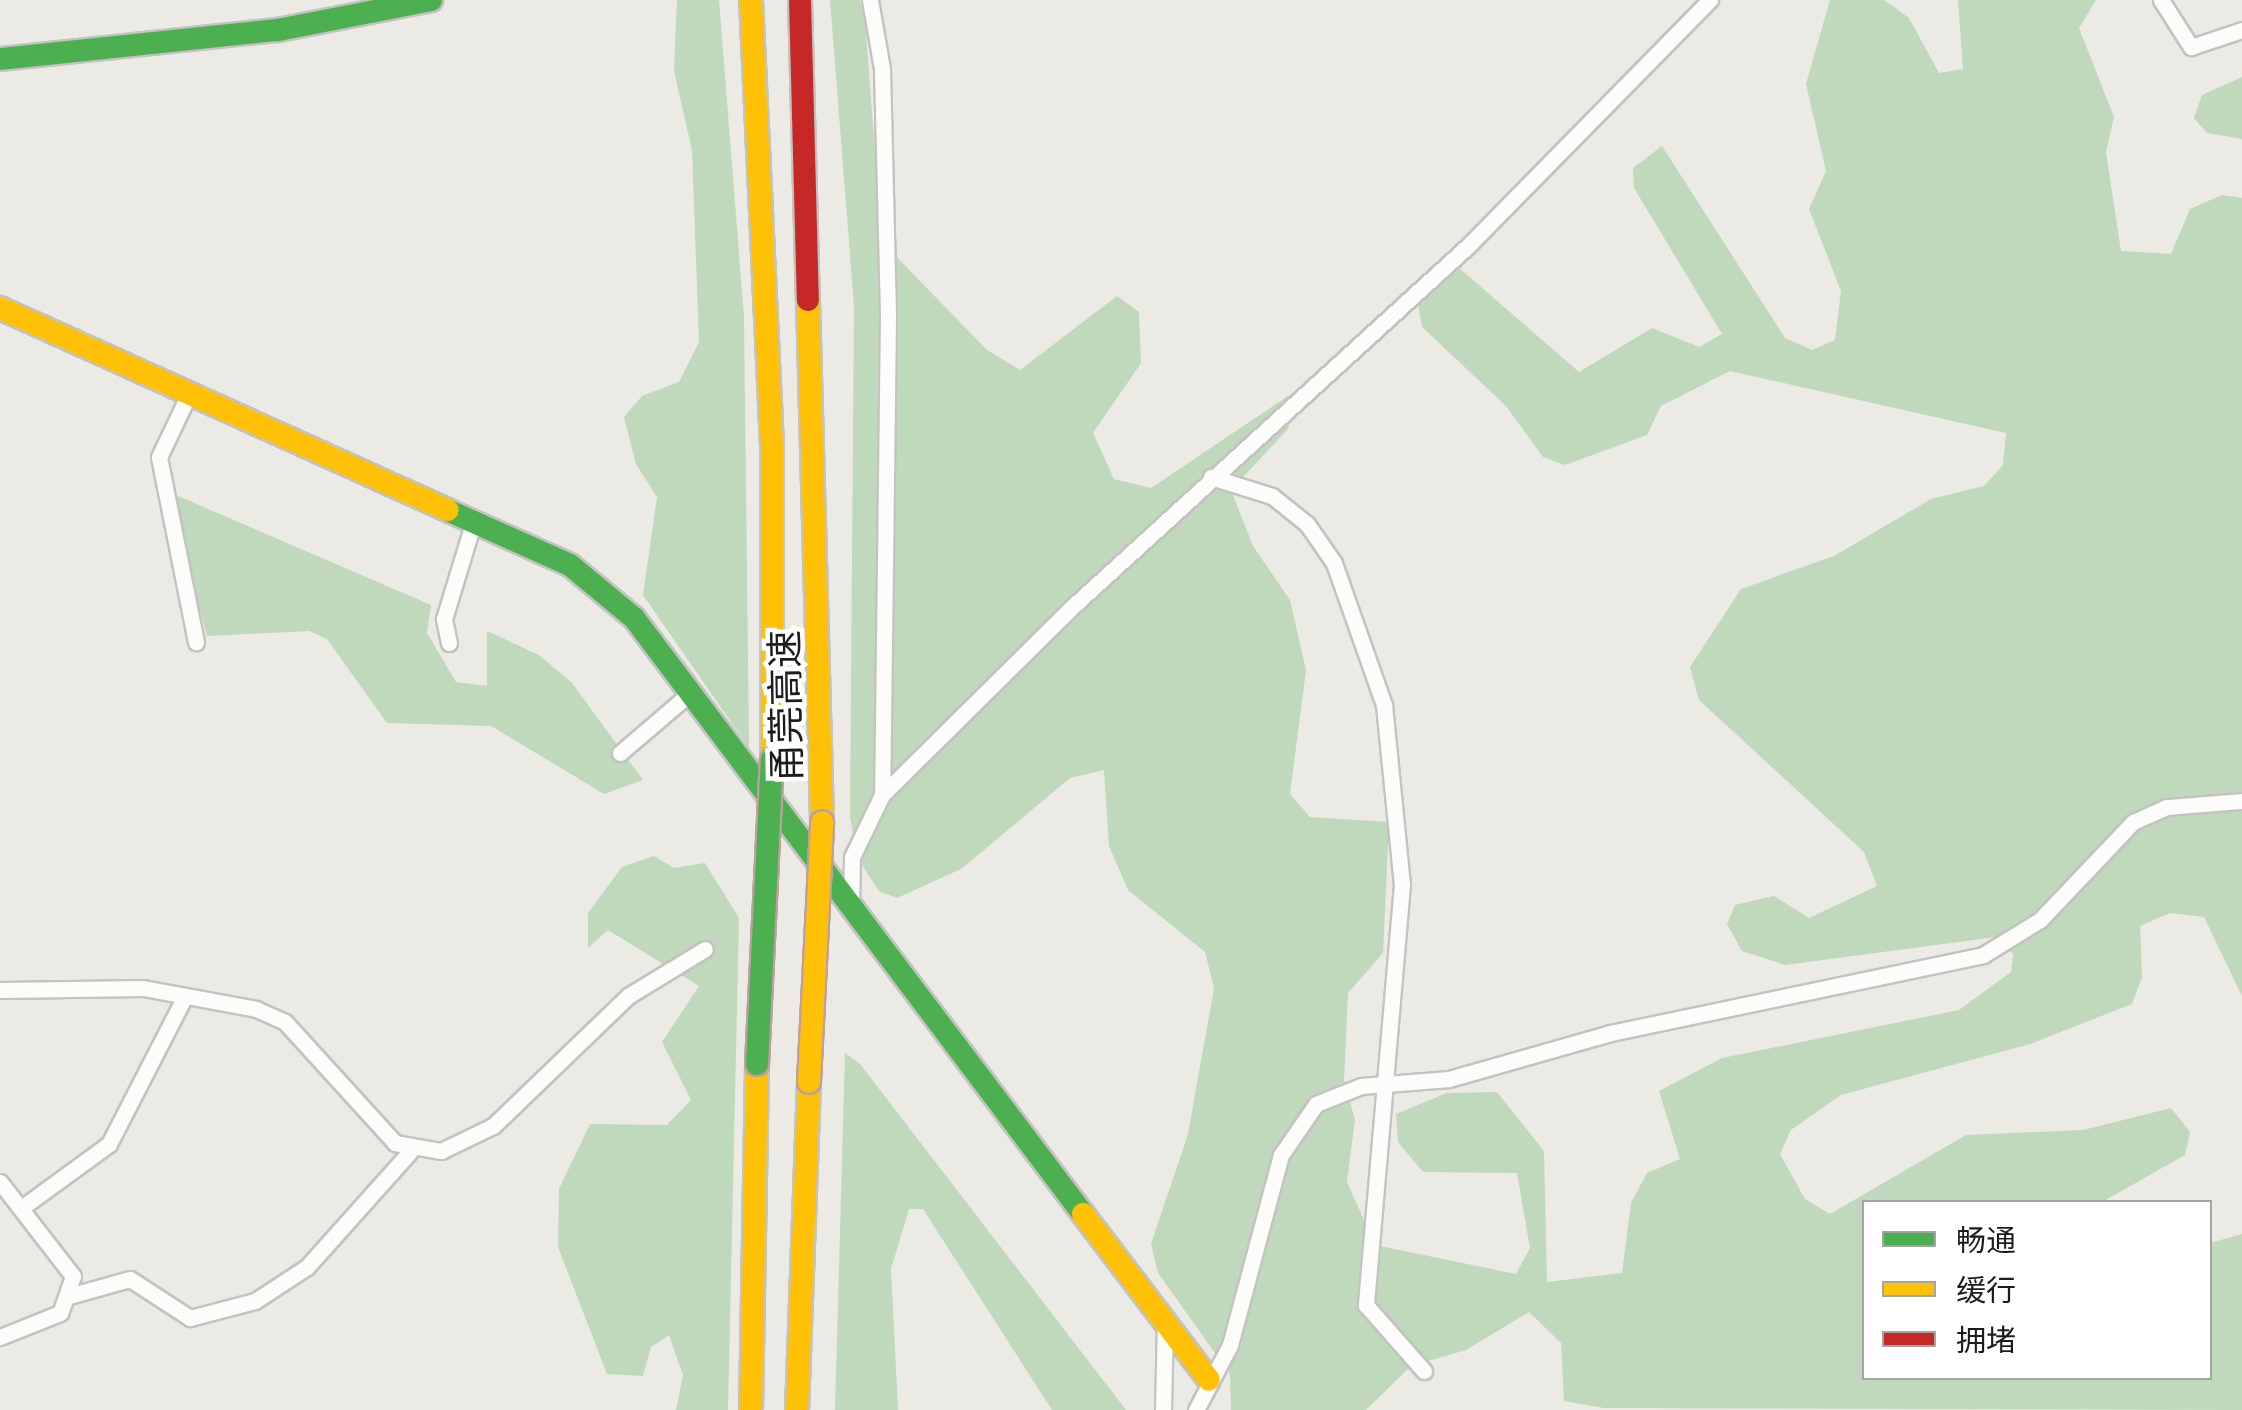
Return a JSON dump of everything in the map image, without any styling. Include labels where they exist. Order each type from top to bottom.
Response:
[{"type":"main road","points":[[0,58],[278,30],[431,0]]},
{"type":"main road","name":"甬莞高速","points":[[751,0],[757,52],[772,760],[758,1064],[751,1410]]},
{"type":"main road","name":"甬莞高速","points":[[796,1410],[822,822],[806,46],[800,0]]},
{"type":"main road","points":[[0,308],[570,566],[634,618],[853,918],[1166,1316],[1208,1380]]},
{"type":"street","points":[[870,0],[882,69],[887,298],[882,795]]},
{"type":"street","points":[[853,918],[852,857],[882,795],[1211,477],[1469,245],[1710,0]]},
{"type":"street","points":[[2161,0],[2192,47],[2242,30]]},
{"type":"street","points":[[190,392],[159,457],[196,642]]},
{"type":"street","points":[[1211,477],[1272,496],[1307,524],[1334,562],[1384,705],[1402,884],[1381,1086],[1366,1305],[1424,1371]]},
{"type":"street","points":[[449,642],[444,619],[474,520]]},
{"type":"street","points":[[620,754],[689,694]]},
{"type":"street","points":[[1196,1410],[1208,1380],[1230,1346],[1281,1155],[1301,1120],[1336,1094],[1450,1078],[1610,1033],[1983,955],[2040,920],[2132,822],[2168,807],[2242,801]]},
{"type":"street","points":[[70,1296],[130,1279],[190,1318],[254,1301],[308,1267],[410,1152],[441,1151],[493,1126],[628,996],[706,949]]},
{"type":"street","points":[[0,990],[89,985],[184,996],[285,1022],[410,1152]]},
{"type":"street","points":[[24,1206],[109,1144],[184,996]]},
{"type":"street","points":[[0,1182],[24,1206],[73,1276],[70,1296],[60,1314],[0,1336]]},
{"type":"street","points":[[1163,1410],[1166,1316]]},
{"type":"green space","points":[[677,0],[719,0],[744,317],[749,748],[643,595],[657,497],[636,464],[624,417],[642,396],[679,382],[699,342],[692,150],[674,71]]},
{"type":"green space","points":[[830,0],[860,0],[865,22],[882,242],[987,350],[1020,370],[1117,296],[1139,312],[1141,363],[1093,433],[1114,479],[1151,488],[1294,392],[1288,429],[1231,490],[1253,546],[1290,600],[1306,670],[1290,794],[1310,817],[1389,822],[1383,953],[1348,993],[1344,1080],[1355,1120],[1347,1182],[1375,1245],[1516,1274],[1530,1248],[1517,1173],[1423,1172],[1398,1142],[1396,1114],[1447,1093],[1497,1092],[1544,1151],[1547,1282],[1622,1273],[1631,1203],[1647,1173],[1680,1159],[1659,1091],[1722,1058],[1959,1010],[2011,972],[2013,954],[1996,937],[1785,965],[1742,951],[1727,924],[1735,905],[1774,896],[1809,918],[1877,886],[1864,852],[1699,700],[1690,667],[1741,589],[1834,556],[1931,499],[1984,486],[2003,465],[2006,433],[1730,371],[1661,406],[1647,435],[1565,465],[1543,457],[1506,406],[1422,327],[1418,303],[1458,267],[1579,372],[1652,328],[1699,347],[1722,334],[1634,188],[1633,168],[1662,146],[1785,338],[1812,350],[1835,340],[1841,291],[1809,209],[1826,171],[1806,84],[1830,0],[1884,0],[1909,18],[1939,73],[1963,69],[1958,0],[2096,0],[2079,28],[2114,117],[2106,152],[2121,251],[2171,254],[2190,209],[2222,195],[2242,198],[2242,996],[2204,917],[2170,913],[2140,926],[2142,977],[2132,1004],[2030,1044],[1841,1095],[1791,1130],[1780,1154],[1805,1199],[1830,1214],[1966,1135],[2083,1130],[2171,1108],[2190,1132],[2185,1155],[2106,1200],[1862,1200],[1862,1380],[2212,1380],[2212,1242],[2242,1234],[2242,1410],[1604,1408],[1564,1401],[1561,1343],[1529,1312],[1466,1350],[1411,1366],[1366,1410],[1231,1410],[1230,1374],[1158,1273],[1151,1244],[1188,1134],[1214,988],[1205,952],[1128,890],[1109,846],[1104,770],[1070,778],[961,869],[897,898],[879,891],[858,859],[850,817],[854,306]]},
{"type":"green space","points":[[2242,77],[2242,139],[2207,133],[2194,118],[2202,95]]},
{"type":"green space","points":[[178,496],[431,605],[427,633],[456,682],[487,686],[487,631],[539,655],[572,683],[643,780],[604,794],[491,726],[387,723],[327,639],[309,631],[207,636],[175,518]]},
{"type":"green space","points":[[654,856],[674,868],[705,863],[739,918],[728,1410],[676,1410],[683,1375],[669,1335],[651,1347],[643,1376],[607,1374],[558,1247],[559,1189],[590,1124],[667,1125],[691,1100],[662,1042],[699,986],[608,930],[588,948],[588,913],[622,867]]},
{"type":"green space","points":[[845,1053],[860,1064],[1126,1410],[1052,1410],[923,1209],[909,1209],[891,1269],[898,1410],[835,1410]]},
{"type":"traffic: fast","points":[[0,59],[278,30],[431,0]]},
{"type":"traffic: fast","points":[[447,510],[570,565],[634,618],[1083,1214]]},
{"type":"traffic: fast","points":[[757,1064],[772,760]]},
{"type":"traffic: slow","points":[[751,0],[772,448],[772,760]]},
{"type":"traffic: slow","points":[[808,300],[822,822]]},
{"type":"traffic: slow","points":[[0,308],[447,510]]},
{"type":"traffic: slow","points":[[809,1082],[822,822]]},
{"type":"traffic: slow","points":[[751,1410],[757,1064]]},
{"type":"traffic: slow","points":[[797,1410],[809,1082]]},
{"type":"traffic: slow","points":[[1083,1214],[1209,1380]]},
{"type":"traffic: jam","points":[[800,0],[808,300]]}]
